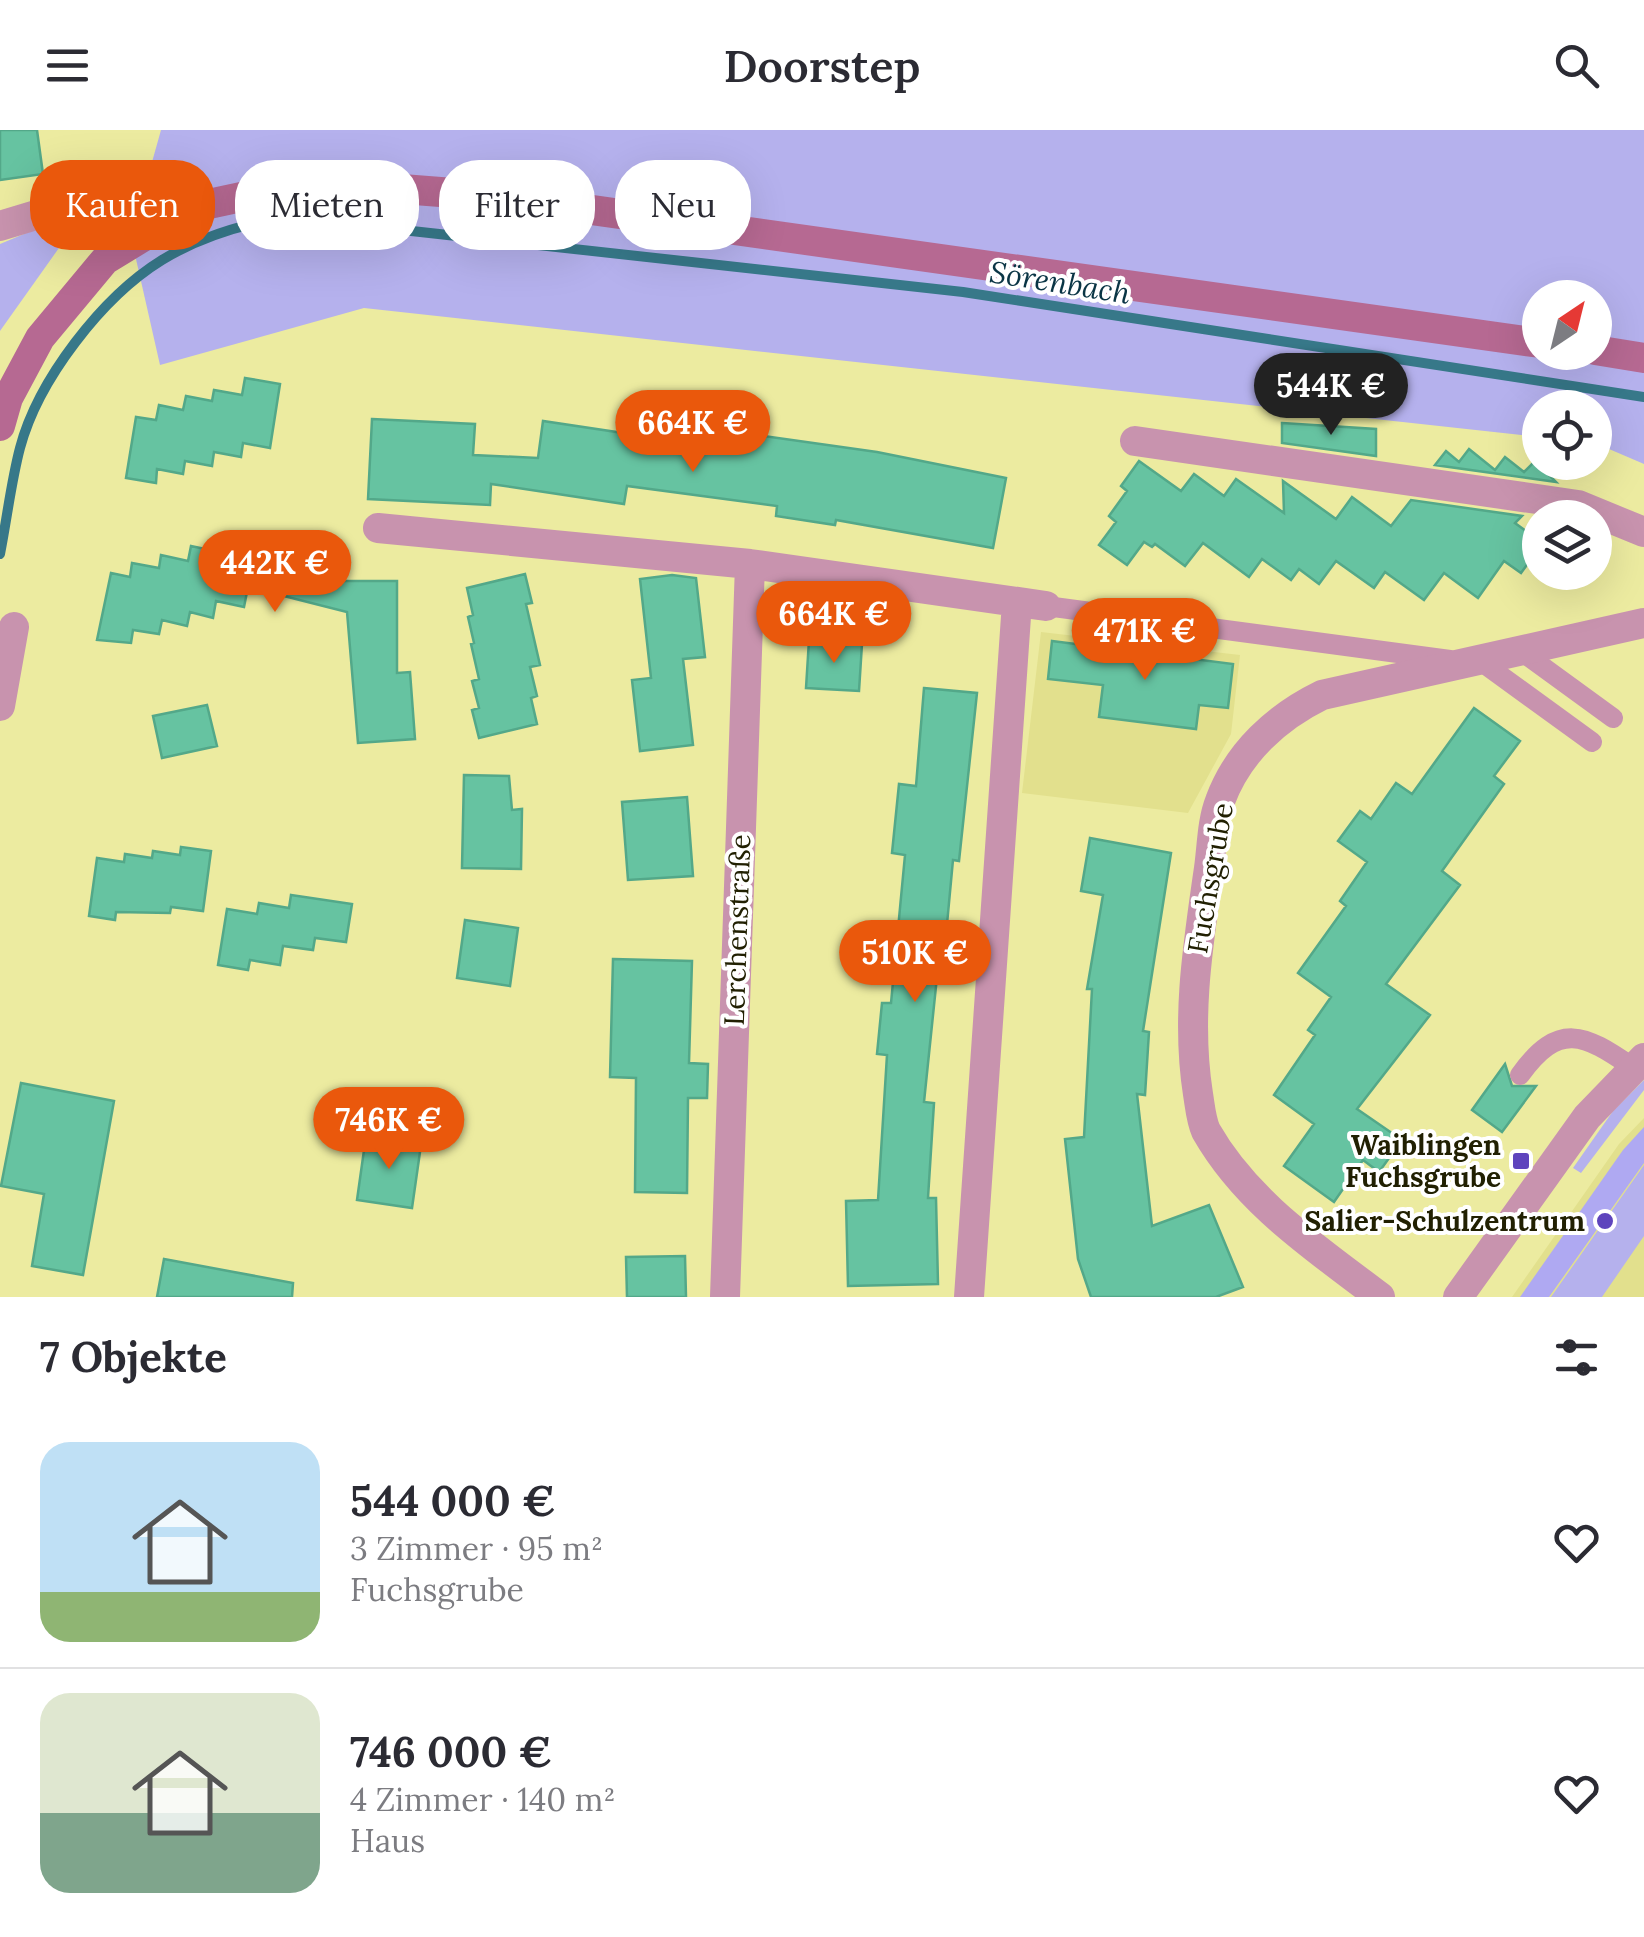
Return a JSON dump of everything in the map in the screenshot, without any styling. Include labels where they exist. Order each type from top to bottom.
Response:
[{"type":"street","points":[[0,426],[8,398],[40,338],[104,260],[190,208],[312,182],[492,196],[1522,340]]},
{"type":"street","points":[[0,226],[30,217]]},
{"type":"street","points":[[1612,353],[1644,358]]},
{"type":"street","points":[[1135,441],[1578,505],[1644,532]]},
{"type":"street","points":[[378,528],[750,564],[1032,604],[969,1297]]},
{"type":"street","name":"Lerchenstraße","points":[[725,1297],[750,564]]},
{"type":"street","name":"Fuchsgrube","points":[[1380,1297],[1295,1232],[1242,1184],[1204,1127],[1190,1044],[1195,964],[1219,803],[1238,765],[1261,737],[1287,712],[1322,695],[1644,623]]},
{"type":"street","points":[[0,706],[14,627]]},
{"type":"street","points":[[1458,1297],[1587,1117],[1638,1062]]},
{"type":"lane","points":[[1032,604],[1474,661],[1592,742]]},
{"type":"lane","points":[[1521,651],[1613,718]]},
{"type":"lane","points":[[1520,1074],[1540,1046],[1570,1036],[1638,1062]]},
{"type":"shaded area","points":[[161,130],[1644,130],[1644,464],[1612,450],[1612,390],[1522,390],[1522,435],[364,308],[160,365],[134,250],[215,250],[215,160],[153,160]]},
{"type":"shaded area","points":[[30,232],[30,250],[58,250],[0,331],[0,244]]},
{"type":"shaded area","points":[[1041,632],[1240,655],[1231,734],[1188,813],[1022,793]]},
{"type":"shaded area","points":[[1644,1080],[1644,1090],[1581,1173],[1573,1168],[1613,1111]]},
{"type":"shaded area","name":"Salier-Schulzentrum","points":[[1644,1118],[1644,1297],[1512,1297],[1619,1144]]},
{"type":"shaded area","points":[[1644,1127],[1644,1163],[1549,1297],[1520,1297],[1623,1150]]},
{"type":"shaded area","points":[[1644,1165],[1644,1236],[1602,1297],[1551,1297]]},
{"type":"building","points":[[0,130],[37,130],[41,160],[30,160],[30,176],[0,180]]},
{"type":"building","points":[[245,378],[280,384],[270,448],[243,443],[241,457],[214,452],[212,466],[185,461],[183,474],[157,469],[156,483],[126,478],[136,417],[156,420],[159,405],[183,410],[186,396],[212,401],[214,390],[242,395]]},
{"type":"building","points":[[372,419],[475,424],[473,455],[538,458],[543,421],[670,440],[672,423],[877,452],[1006,478],[993,548],[836,520],[835,525],[776,516],[777,506],[627,486],[624,504],[491,484],[490,505],[368,499]]},
{"type":"building","points":[[1282,423],[1376,429],[1376,456],[1282,443]]},
{"type":"building","points":[[1469,449],[1495,470],[1505,457],[1522,470],[1522,477],[1435,465],[1446,451],[1459,462]]},
{"type":"building","points":[[1139,461],[1181,491],[1194,474],[1224,496],[1236,479],[1284,513],[1283,481],[1336,519],[1352,497],[1391,526],[1411,500],[1522,516],[1515,523],[1522,528],[1522,572],[1504,561],[1478,598],[1444,573],[1424,600],[1385,572],[1374,588],[1336,561],[1319,584],[1299,569],[1291,580],[1262,559],[1249,577],[1203,543],[1185,566],[1155,544],[1152,547],[1144,542],[1127,565],[1099,545],[1116,522],[1109,516],[1127,491],[1121,486]]},
{"type":"building","points":[[223,535],[294,551],[296,544],[328,553],[321,581],[397,581],[397,673],[410,672],[415,739],[358,743],[347,612],[248,587],[244,607],[216,601],[213,618],[190,612],[187,626],[162,620],[159,634],[133,630],[131,643],[97,640],[111,573],[130,577],[132,563],[159,568],[161,555],[188,561],[191,546],[219,552]]},
{"type":"building","points":[[525,574],[532,603],[526,604],[540,665],[530,667],[537,696],[531,698],[537,724],[479,738],[472,710],[479,708],[472,681],[479,679],[471,644],[474,643],[468,617],[473,615],[467,588]]},
{"type":"building","points":[[672,575],[696,578],[705,657],[683,659],[693,745],[640,751],[632,680],[651,678],[640,579]]},
{"type":"building","points":[[809,640],[862,644],[859,691],[806,688]]},
{"type":"building","points":[[1052,641],[1233,664],[1228,708],[1199,705],[1196,729],[1099,717],[1103,685],[1048,679]]},
{"type":"building","points":[[924,688],[977,693],[959,861],[953,860],[924,1102],[934,1103],[928,1198],[936,1198],[938,1284],[848,1286],[846,1201],[878,1200],[887,1055],[877,1054],[882,1003],[891,1003],[905,855],[892,853],[899,784],[916,786]]},
{"type":"building","points":[[207,705],[217,746],[162,758],[153,716]]},
{"type":"building","points":[[1474,708],[1520,741],[1494,776],[1504,784],[1442,871],[1460,885],[1386,984],[1430,1015],[1357,1109],[1402,1140],[1379,1172],[1363,1160],[1334,1202],[1284,1166],[1314,1124],[1274,1095],[1315,1035],[1308,1030],[1331,997],[1298,973],[1346,906],[1340,901],[1367,862],[1338,841],[1360,811],[1371,819],[1396,783],[1412,794]]},
{"type":"building","points":[[464,775],[509,776],[512,810],[522,809],[521,869],[462,868]]},
{"type":"building","points":[[687,797],[693,876],[628,880],[622,802]]},
{"type":"building","points":[[1090,838],[1171,853],[1143,1031],[1149,1032],[1145,1095],[1137,1094],[1152,1226],[1209,1205],[1243,1287],[1216,1297],[1091,1297],[1078,1259],[1065,1139],[1084,1137],[1092,989],[1087,989],[1103,895],[1081,891]]},
{"type":"building","points":[[181,847],[211,851],[203,911],[171,907],[170,913],[116,912],[115,920],[89,916],[97,858],[124,862],[125,854],[152,858],[153,851],[180,855]]},
{"type":"building","points":[[291,895],[352,904],[346,942],[315,938],[313,950],[283,946],[280,965],[250,960],[248,970],[218,965],[227,909],[257,914],[259,903],[289,908]]},
{"type":"building","points":[[465,920],[518,928],[510,986],[457,978]]},
{"type":"building","points":[[613,959],[692,961],[689,1063],[708,1064],[707,1098],[688,1098],[687,1193],[635,1192],[636,1078],[610,1077]]},
{"type":"building","points":[[1505,1064],[1512,1086],[1536,1086],[1502,1132],[1472,1110]]},
{"type":"building","points":[[21,1083],[114,1101],[83,1275],[32,1266],[44,1194],[1,1186]]},
{"type":"building","points":[[366,1136],[421,1145],[412,1208],[357,1200]]},
{"type":"building","points":[[685,1256],[686,1297],[627,1297],[626,1257]]},
{"type":"building","points":[[164,1259],[293,1283],[292,1297],[157,1297]]},
{"type":"waterway","name":"Sörenbach","points":[[0,554],[17,461],[29,422],[57,368],[95,318],[139,276],[176,252],[222,233],[285,217],[963,292],[1644,397]]},
{"type":"place","name":"Waiblingen Fuchsgrube","points":[[1521,1161]]},
{"type":"place","name":"Salier-Schulzentrum","points":[[1605,1221]]}]
